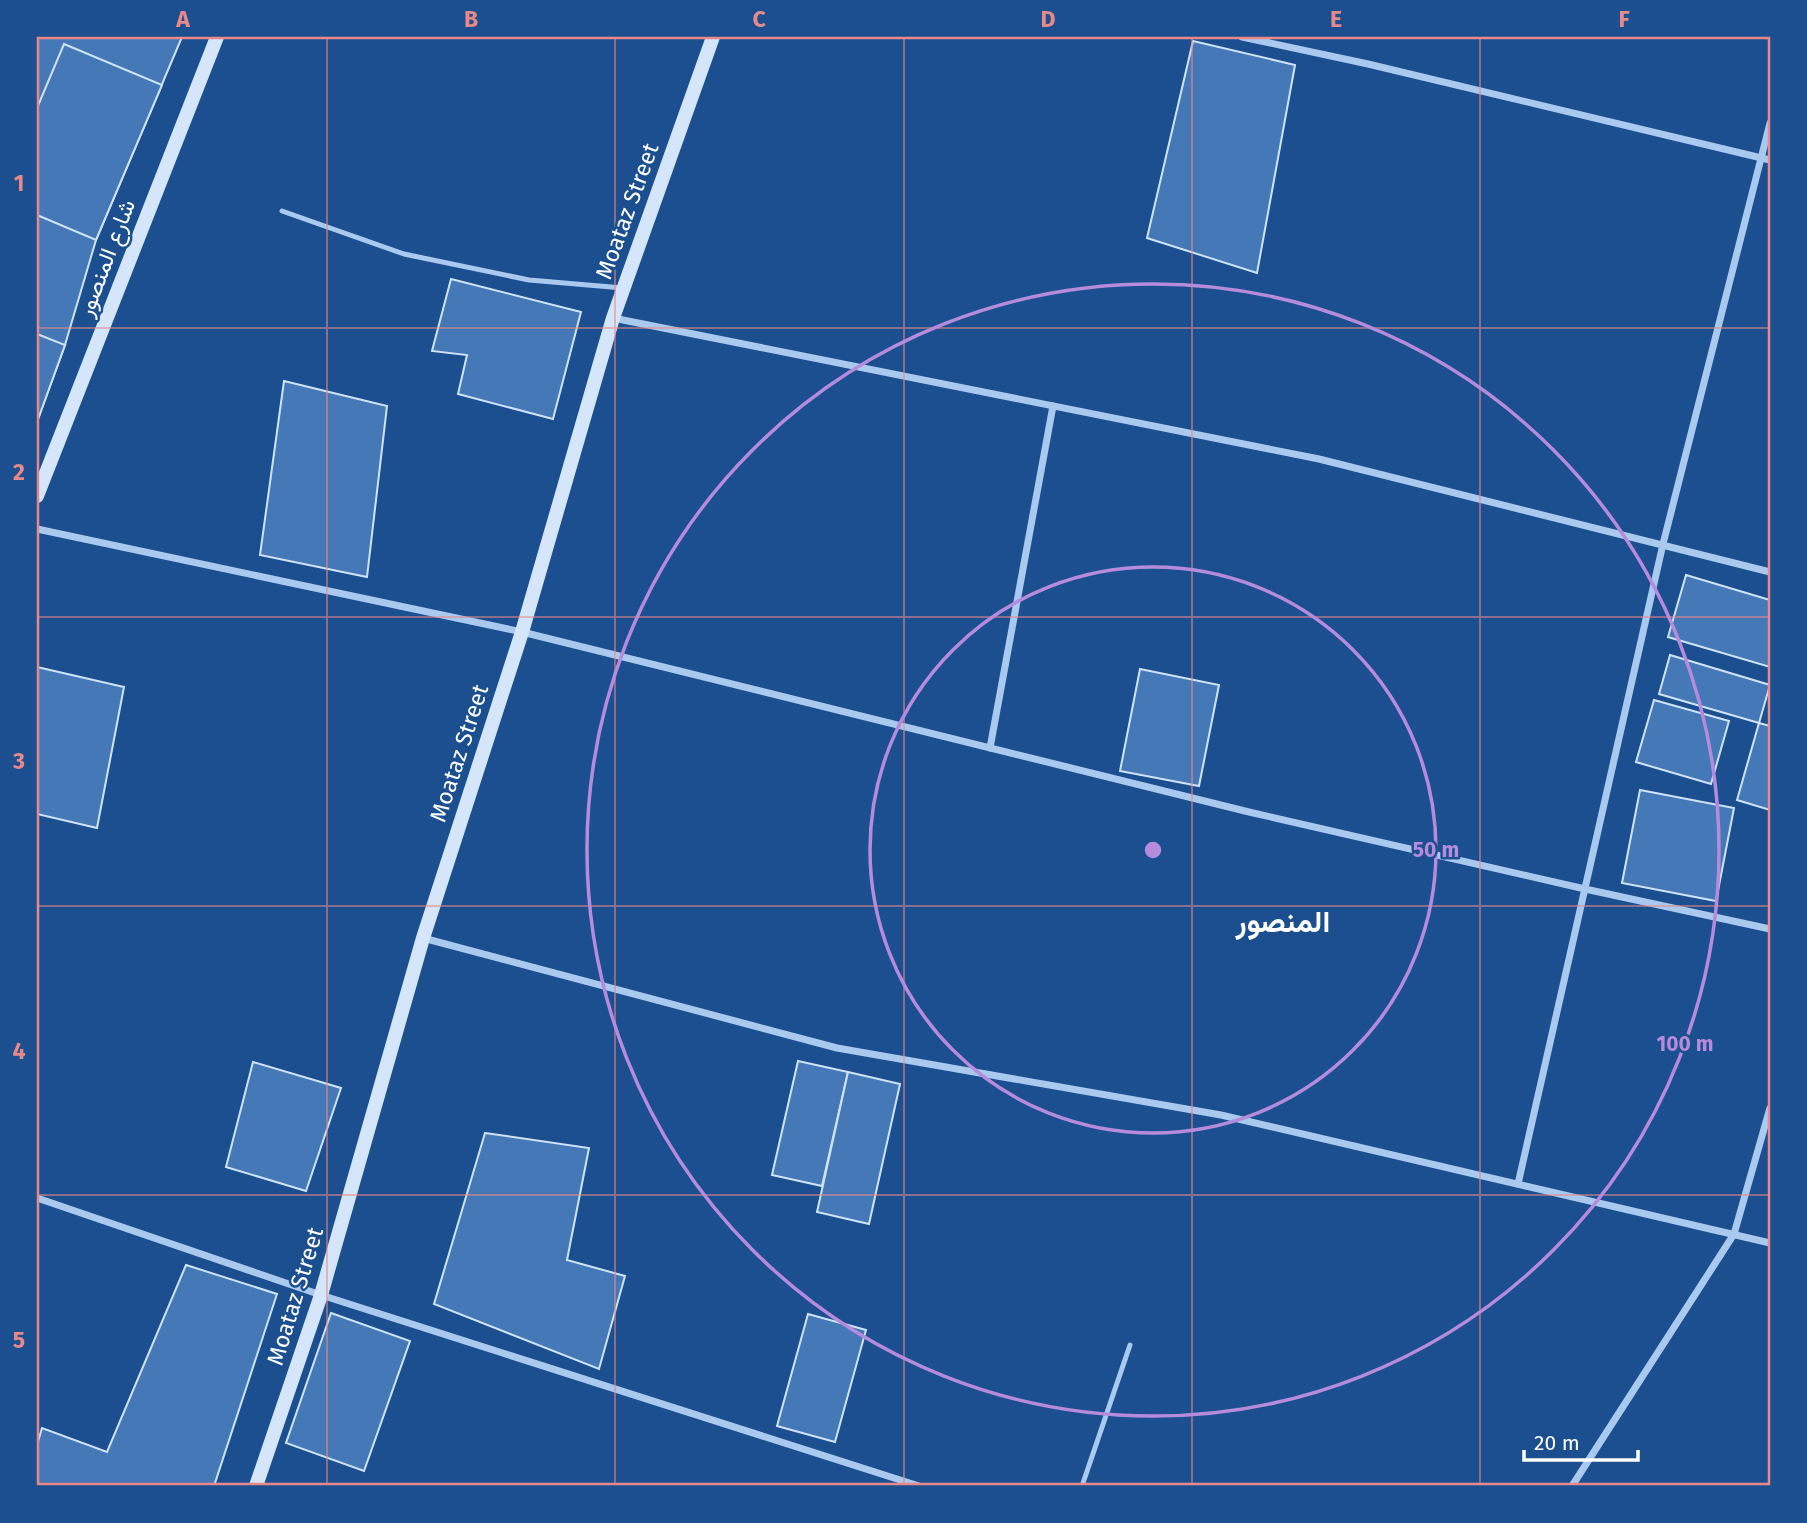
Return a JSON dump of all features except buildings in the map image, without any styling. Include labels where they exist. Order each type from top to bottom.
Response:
[{"type":"street","name":"شارع المنصور","points":[[37,496],[218,37]]},
{"type":"street","name":"Moataz Street","points":[[256,1486],[321,1295],[423,938],[522,632],[613,318],[713,37]]},
{"type":"street","points":[[1242,37],[1368,64],[1766,159]]},
{"type":"street","points":[[1518,1184],[1663,544],[1766,159],[1770,123]]},
{"type":"street","points":[[613,318],[1319,459],[1770,572]]},
{"type":"street","points":[[989,748],[1053,406]]},
{"type":"street","points":[[37,529],[522,632],[1249,812],[1770,929]]},
{"type":"street","points":[[423,938],[837,1048],[1221,1115],[1770,1243]]},
{"type":"street","points":[[1572,1486],[1734,1234],[1770,1108]]},
{"type":"street","points":[[37,1198],[321,1295],[919,1486]]},
{"type":"lane","points":[[282,211],[404,254],[529,280],[623,288]]},
{"type":"lane","points":[[1082,1486],[1130,1345]]},
{"type":"district","name":"المنصور","points":[[1283,922]]}]
